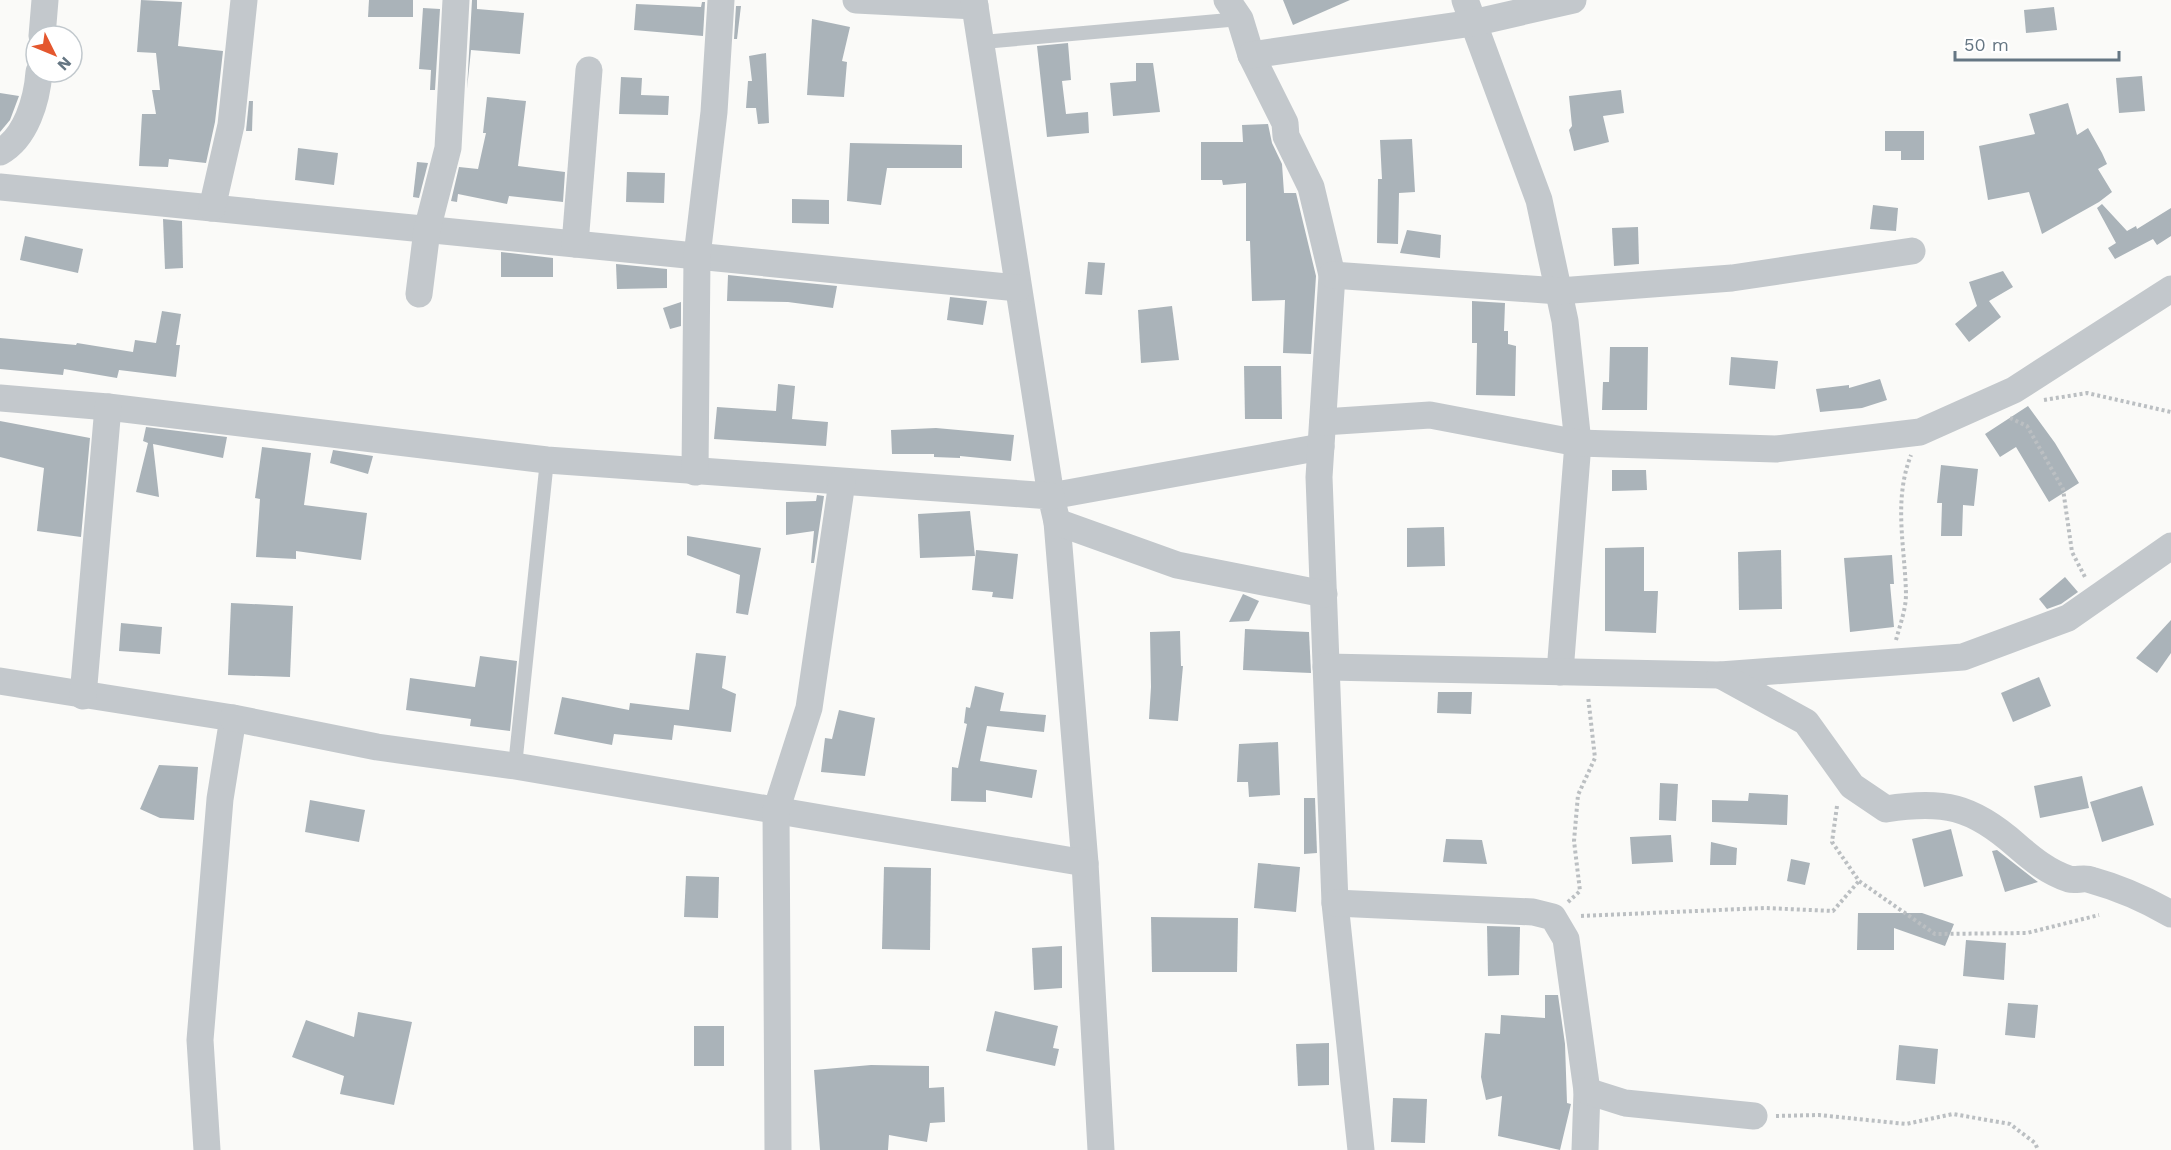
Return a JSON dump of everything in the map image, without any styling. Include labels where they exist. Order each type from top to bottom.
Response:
[{"type":"street","points":[[43,24],[45,0]]},
{"type":"street","points":[[212,208],[231,125],[244,0]]},
{"type":"street","points":[[418,294],[427,230],[448,148],[456,0]]},
{"type":"street","points":[[695,472],[697,256],[714,112],[721,0]]},
{"type":"street","points":[[856,0],[974,3],[982,42],[1018,288],[1054,509],[1085,863],[1101,1150]]},
{"type":"street","points":[[1251,55],[1469,12],[1573,0]]},
{"type":"street","points":[[1234,10],[1251,55],[1285,123],[1286,136],[1311,187],[1332,275],[1319,477],[1335,903],[1361,1150]]},
{"type":"street","points":[[1469,12],[1539,200],[1565,321],[1578,443],[1560,672]]},
{"type":"street","points":[[575,244],[589,70]]},
{"type":"street","points":[[0,152],[11,146],[37,100],[38,84]]},
{"type":"street","points":[[0,187],[1018,288]]},
{"type":"street","points":[[1332,275],[1559,291],[1732,278],[1912,251]]},
{"type":"street","points":[[1054,509],[1322,435],[1430,415],[1578,443],[1776,449],[1920,432],[2014,390],[2171,289]]},
{"type":"street","points":[[0,398],[108,407],[547,460],[842,482],[1054,509],[1177,566],[1324,594]]},
{"type":"street","points":[[83,696],[108,407]]},
{"type":"street","points":[[778,1150],[776,811],[809,708],[842,482]]},
{"type":"street","points":[[1326,667],[1719,675],[1963,657],[2068,618],[2171,546]]},
{"type":"street","points":[[1719,675],[1806,722],[1852,786],[1886,809],[1918,804],[1945,805],[1986,821],[2036,863],[2071,880],[2088,878],[2139,896],[2171,914]]},
{"type":"street","points":[[0,681],[233,718],[376,747],[515,766],[1085,863]]},
{"type":"street","points":[[207,1150],[200,1040],[220,799],[233,718]]},
{"type":"street","points":[[1335,903],[1533,912],[1553,917],[1566,939],[1587,1091],[1586,1150]]},
{"type":"street","points":[[1587,1091],[1625,1103],[1754,1116]]},
{"type":"lane","points":[[982,42],[1234,10]]},
{"type":"lane","points":[[515,766],[547,460]]},
{"type":"path","points":[[2042,400],[2087,393],[2171,412]]},
{"type":"path","points":[[2001,414],[2027,426],[2063,489],[2072,552],[2096,598]]},
{"type":"path","points":[[1890,662],[1906,596],[1901,540],[1902,477],[1920,432]]},
{"type":"path","points":[[1553,917],[1580,891],[1574,841],[1578,795],[1594,758],[1587,672]]},
{"type":"path","points":[[1839,796],[1832,843],[1859,881],[1935,934],[2027,933],[2099,915]]},
{"type":"path","points":[[1553,917],[1765,908],[1833,911],[1859,881]]},
{"type":"path","points":[[1754,1116],[1819,1115],[1906,1124],[1953,1114],[2010,1124],[2035,1143],[2037,1150]]},
{"type":"building","points":[[141,0],[182,2],[178,46],[223,51],[215,122],[206,163],[169,159],[168,167],[139,166],[142,114],[156,114],[152,90],[160,90],[156,53],[137,52]]},
{"type":"building","points":[[369,0],[413,0],[413,17],[368,17]]},
{"type":"building","points":[[472,0],[477,0],[477,9],[524,13],[520,54],[471,50],[467,89]]},
{"type":"building","points":[[1283,0],[1350,0],[1293,25]]},
{"type":"building","points":[[702,2],[705,2],[703,36],[634,30],[636,4],[701,7]]},
{"type":"building","points":[[736,6],[741,6],[737,39],[734,39]]},
{"type":"building","points":[[2054,7],[2057,30],[2026,33],[2024,10]]},
{"type":"building","points":[[423,8],[440,9],[435,90],[430,90],[431,70],[419,69]]},
{"type":"building","points":[[812,19],[850,27],[842,61],[847,62],[844,97],[807,95]]},
{"type":"building","points":[[1068,43],[1071,80],[1062,81],[1066,114],[1088,112],[1089,133],[1047,137],[1037,46]]},
{"type":"building","points":[[766,53],[769,123],[758,124],[756,108],[746,108],[748,81],[752,81],[749,56]]},
{"type":"building","points":[[1136,63],[1153,63],[1160,112],[1113,116],[1110,83],[1136,81]]},
{"type":"building","points":[[2142,76],[2145,111],[2119,113],[2116,78]]},
{"type":"building","points":[[621,77],[642,78],[641,95],[669,96],[668,115],[619,114]]},
{"type":"building","points":[[1621,90],[1624,113],[1603,116],[1609,142],[1574,151],[1569,130],[1572,126],[1569,96]]},
{"type":"building","points":[[0,93],[19,96],[10,120],[0,132]]},
{"type":"building","points":[[487,97],[526,101],[518,166],[565,172],[563,202],[509,196],[507,204],[458,194],[457,202],[451,201],[459,167],[478,169],[486,133],[483,133]]},
{"type":"building","points":[[249,101],[253,101],[252,131],[246,131]]},
{"type":"building","points":[[2068,103],[2077,135],[2088,128],[2102,153],[2107,164],[2098,169],[2112,192],[2099,202],[2042,234],[2029,192],[1988,200],[1979,146],[2035,134],[2029,114]]},
{"type":"building","points":[[1268,124],[1272,143],[1282,164],[1284,193],[1296,193],[1316,276],[1311,354],[1283,353],[1285,300],[1252,301],[1250,241],[1246,241],[1246,183],[1223,185],[1222,180],[1201,180],[1201,142],[1243,142],[1242,125]]},
{"type":"building","points":[[1885,131],[1924,131],[1924,160],[1901,160],[1901,151],[1885,151]]},
{"type":"building","points":[[1412,139],[1415,192],[1399,193],[1398,244],[1377,243],[1378,179],[1382,179],[1380,140]]},
{"type":"building","points":[[850,143],[962,145],[962,168],[887,168],[881,205],[847,201]]},
{"type":"building","points":[[298,148],[338,153],[334,185],[295,180]]},
{"type":"building","points":[[417,162],[428,163],[419,198],[413,197]]},
{"type":"building","points":[[627,172],[665,173],[664,203],[626,202]]},
{"type":"building","points":[[792,199],[829,200],[829,224],[792,223]]},
{"type":"building","points":[[2102,204],[2127,231],[2136,226],[2137,229],[2171,208],[2171,236],[2157,245],[2153,239],[2115,259],[2108,248],[2116,243],[2097,208]]},
{"type":"building","points":[[1873,205],[1898,208],[1896,231],[1870,229]]},
{"type":"building","points":[[163,219],[182,221],[183,268],[165,269]]},
{"type":"building","points":[[1638,227],[1639,264],[1614,266],[1612,228]]},
{"type":"building","points":[[1407,230],[1441,235],[1440,258],[1400,253]]},
{"type":"building","points":[[25,236],[83,249],[78,273],[20,260]]},
{"type":"building","points":[[501,252],[553,258],[553,277],[501,277]]},
{"type":"building","points":[[1088,262],[1105,263],[1102,295],[1085,294]]},
{"type":"building","points":[[616,264],[667,269],[667,288],[617,289]]},
{"type":"building","points":[[2003,271],[2013,287],[1989,301],[2001,317],[1969,342],[1955,324],[1977,306],[1969,282]]},
{"type":"building","points":[[728,275],[837,286],[833,308],[788,302],[727,301]]},
{"type":"building","points":[[950,297],[987,301],[983,325],[947,320]]},
{"type":"building","points":[[1472,301],[1505,303],[1504,331],[1508,331],[1508,344],[1516,346],[1515,396],[1476,395],[1477,343],[1472,343]]},
{"type":"building","points":[[681,302],[681,326],[670,329],[663,308]]},
{"type":"building","points":[[1172,306],[1179,360],[1141,363],[1138,310]]},
{"type":"building","points":[[162,311],[181,314],[176,345],[180,345],[176,377],[119,370],[117,378],[64,369],[63,375],[0,369],[0,338],[76,345],[77,343],[133,352],[135,340],[156,343]]},
{"type":"building","points":[[1610,347],[1648,347],[1647,410],[1602,410],[1603,382],[1609,382]]},
{"type":"building","points":[[1731,357],[1778,361],[1775,389],[1729,385]]},
{"type":"building","points":[[1244,366],[1281,366],[1282,419],[1245,419]]},
{"type":"building","points":[[1880,379],[1887,400],[1862,408],[1820,412],[1816,389],[1849,385],[1849,388]]},
{"type":"building","points":[[778,384],[795,386],[792,419],[828,422],[826,446],[714,439],[717,407],[776,411]]},
{"type":"building","points":[[2028,406],[2055,443],[2079,483],[2049,502],[2016,447],[2000,457],[1985,434]]},
{"type":"building","points":[[0,421],[90,438],[81,537],[37,531],[44,468],[0,457]]},
{"type":"building","points":[[146,427],[227,437],[223,458],[153,444],[159,497],[136,492],[148,443],[143,441]]},
{"type":"building","points":[[936,428],[1014,435],[1011,461],[960,456],[960,458],[934,457],[934,454],[892,454],[891,430]]},
{"type":"building","points":[[262,447],[311,453],[304,505],[367,513],[361,560],[296,551],[296,559],[256,557],[260,499],[255,498]]},
{"type":"building","points":[[333,450],[373,456],[368,474],[330,463]]},
{"type":"building","points":[[1941,465],[1978,469],[1974,506],[1963,505],[1962,536],[1941,536],[1942,503],[1937,503]]},
{"type":"building","points":[[1612,470],[1646,470],[1647,490],[1612,491]]},
{"type":"building","points":[[817,495],[824,496],[814,563],[811,563],[814,531],[786,535],[786,502],[816,501]]},
{"type":"building","points":[[970,511],[975,556],[920,558],[918,514]]},
{"type":"building","points":[[1444,527],[1445,566],[1407,567],[1407,528]]},
{"type":"building","points":[[687,536],[761,548],[748,615],[736,613],[740,575],[687,555]]},
{"type":"building","points":[[1644,547],[1644,591],[1658,591],[1656,633],[1605,631],[1605,548]]},
{"type":"building","points":[[976,550],[1018,554],[1013,599],[992,597],[993,592],[972,590]]},
{"type":"building","points":[[1781,550],[1782,609],[1739,610],[1738,552]]},
{"type":"building","points":[[1892,555],[1894,584],[1890,584],[1894,627],[1850,632],[1844,558]]},
{"type":"building","points":[[2065,577],[2078,592],[2061,604],[2047,609],[2039,599]]},
{"type":"building","points":[[1243,594],[1259,601],[1249,621],[1229,622]]},
{"type":"building","points":[[231,603],[293,606],[290,677],[228,675]]},
{"type":"building","points":[[2171,620],[2171,653],[2157,673],[2136,658]]},
{"type":"building","points":[[121,623],[162,627],[160,654],[119,651]]},
{"type":"building","points":[[1245,629],[1309,632],[1311,673],[1243,670]]},
{"type":"building","points":[[1180,631],[1181,666],[1183,666],[1178,721],[1149,719],[1150,632]]},
{"type":"building","points":[[696,653],[726,656],[722,688],[736,694],[731,732],[674,725],[672,740],[614,734],[612,745],[554,734],[562,697],[629,710],[630,703],[689,710]]},
{"type":"building","points":[[480,656],[517,661],[510,731],[470,726],[471,719],[406,710],[410,678],[475,687]]},
{"type":"building","points":[[2039,677],[2051,706],[2013,722],[2001,693]]},
{"type":"building","points":[[975,686],[1004,693],[1000,711],[1046,715],[1044,732],[987,726],[980,761],[1037,770],[1032,798],[986,790],[986,802],[951,801],[952,767],[958,768],[967,724],[964,723],[966,707],[970,708]]},
{"type":"building","points":[[1438,692],[1472,692],[1471,714],[1437,713]]},
{"type":"building","points":[[839,710],[875,718],[865,776],[821,772],[825,738],[832,739]]},
{"type":"building","points":[[1278,742],[1280,795],[1249,797],[1248,782],[1237,782],[1239,744]]},
{"type":"building","points":[[159,765],[198,767],[194,820],[160,818],[140,809]]},
{"type":"building","points":[[2082,776],[2089,808],[2040,818],[2034,786]]},
{"type":"building","points":[[1660,783],[1678,784],[1676,821],[1659,820]]},
{"type":"building","points":[[2142,786],[2154,825],[2102,842],[2090,802]]},
{"type":"building","points":[[1749,793],[1788,795],[1787,825],[1712,822],[1712,800],[1748,801]]},
{"type":"building","points":[[1304,798],[1315,798],[1317,853],[1304,854]]},
{"type":"building","points":[[310,800],[365,810],[359,842],[305,832]]},
{"type":"building","points":[[1951,829],[1963,876],[1924,887],[1912,839]]},
{"type":"building","points":[[1671,835],[1673,862],[1632,864],[1630,837]]},
{"type":"building","points":[[1446,839],[1482,840],[1487,864],[1443,862]]},
{"type":"building","points":[[1711,842],[1737,848],[1736,865],[1710,865]]},
{"type":"building","points":[[1997,850],[2038,882],[2005,892],[1992,851]]},
{"type":"building","points":[[1791,859],[1810,863],[1805,885],[1787,881]]},
{"type":"building","points":[[1258,863],[1300,867],[1296,912],[1254,908]]},
{"type":"building","points":[[884,867],[931,868],[930,950],[882,949]]},
{"type":"building","points":[[686,876],[719,877],[718,918],[684,917]]},
{"type":"building","points":[[1858,913],[1922,913],[1954,924],[1945,946],[1894,928],[1894,950],[1857,950]]},
{"type":"building","points":[[1151,917],[1238,918],[1237,972],[1152,972]]},
{"type":"building","points":[[1487,926],[1520,927],[1519,975],[1488,976]]},
{"type":"building","points":[[1966,940],[2006,943],[2004,980],[1963,976]]},
{"type":"building","points":[[1062,946],[1062,988],[1034,990],[1032,948]]},
{"type":"building","points":[[1545,995],[1558,995],[1565,1044],[1567,1103],[1571,1104],[1560,1150],[1498,1136],[1502,1096],[1486,1100],[1481,1077],[1485,1033],[1500,1034],[1501,1015],[1545,1018]]},
{"type":"building","points":[[2008,1003],[2038,1005],[2035,1038],[2005,1035]]},
{"type":"building","points":[[995,1011],[1058,1026],[1053,1048],[1059,1049],[1055,1066],[986,1051]]},
{"type":"building","points":[[358,1012],[412,1022],[394,1105],[340,1094],[344,1076],[292,1057],[306,1020],[354,1037]]},
{"type":"building","points":[[694,1026],[724,1026],[724,1066],[694,1066]]},
{"type":"building","points":[[1329,1043],[1329,1085],[1298,1086],[1296,1044]]},
{"type":"building","points":[[1899,1045],[1938,1049],[1935,1084],[1896,1080]]},
{"type":"building","points":[[871,1065],[929,1066],[929,1088],[944,1087],[945,1122],[930,1123],[927,1142],[889,1135],[888,1150],[820,1150],[814,1070]]},
{"type":"building","points":[[1393,1098],[1427,1099],[1425,1143],[1391,1142]]}]
